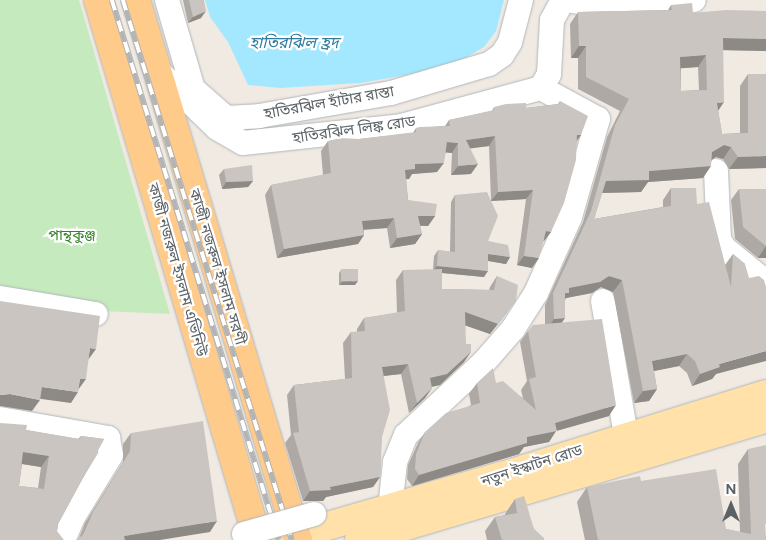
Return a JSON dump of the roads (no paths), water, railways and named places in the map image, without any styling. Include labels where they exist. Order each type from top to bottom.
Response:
[{"type":"highway","name":"কাজী নজরুল ইসলাম এভিনিউ","points":[[98,0],[251,537]]},
{"type":"highway","name":"কাজী নজরুল ইসলাম সরণী","points":[[136,0],[306,533]]},
{"type":"main road","name":"নতুন ইস্কাটন রোড","points":[[359,540],[515,495],[716,422],[766,394]]},
{"type":"main road","name":"নতুন ইস্কাটন রোড","points":[[306,533],[390,509],[515,495],[626,436],[716,422],[766,419]]},
{"type":"main road","points":[[386,540],[422,523]]},
{"type":"street","name":"হাতিরঝিল হাঁটার রাস্তা","points":[[167,0],[192,88],[226,118],[259,116],[391,93],[489,64],[502,55],[510,42],[521,0]]},
{"type":"street","points":[[390,509],[395,462],[406,435],[485,361],[513,329],[536,293],[570,217],[598,119],[541,88],[549,74],[552,20],[563,0]]},
{"type":"street","points":[[567,0],[633,8],[694,0]]},
{"type":"street","name":"হাতিরঝিল লিঙ্ক রোড","points":[[158,71],[217,128],[242,143],[402,126],[541,88]]},
{"type":"street","points":[[716,171],[719,239],[724,248],[766,282]]},
{"type":"street","points":[[0,298],[96,314]]},
{"type":"street","points":[[603,301],[626,436]]},
{"type":"street","points":[[0,420],[108,438],[111,455],[73,517],[63,540]]},
{"type":"street","points":[[251,537],[306,533]]},
{"type":"water","name":"হাতিরঝিল হ্রদ","points":[[205,0],[504,0],[496,31],[484,47],[465,58],[435,70],[360,83],[280,88],[248,85],[228,42],[210,17]]},
{"type":"railway","points":[[112,0],[279,540]]},
{"type":"railway","points":[[123,0],[292,540]]},
{"type":"park label","name":"পান্থকুঞ্জ","points":[[72,236]]}]
